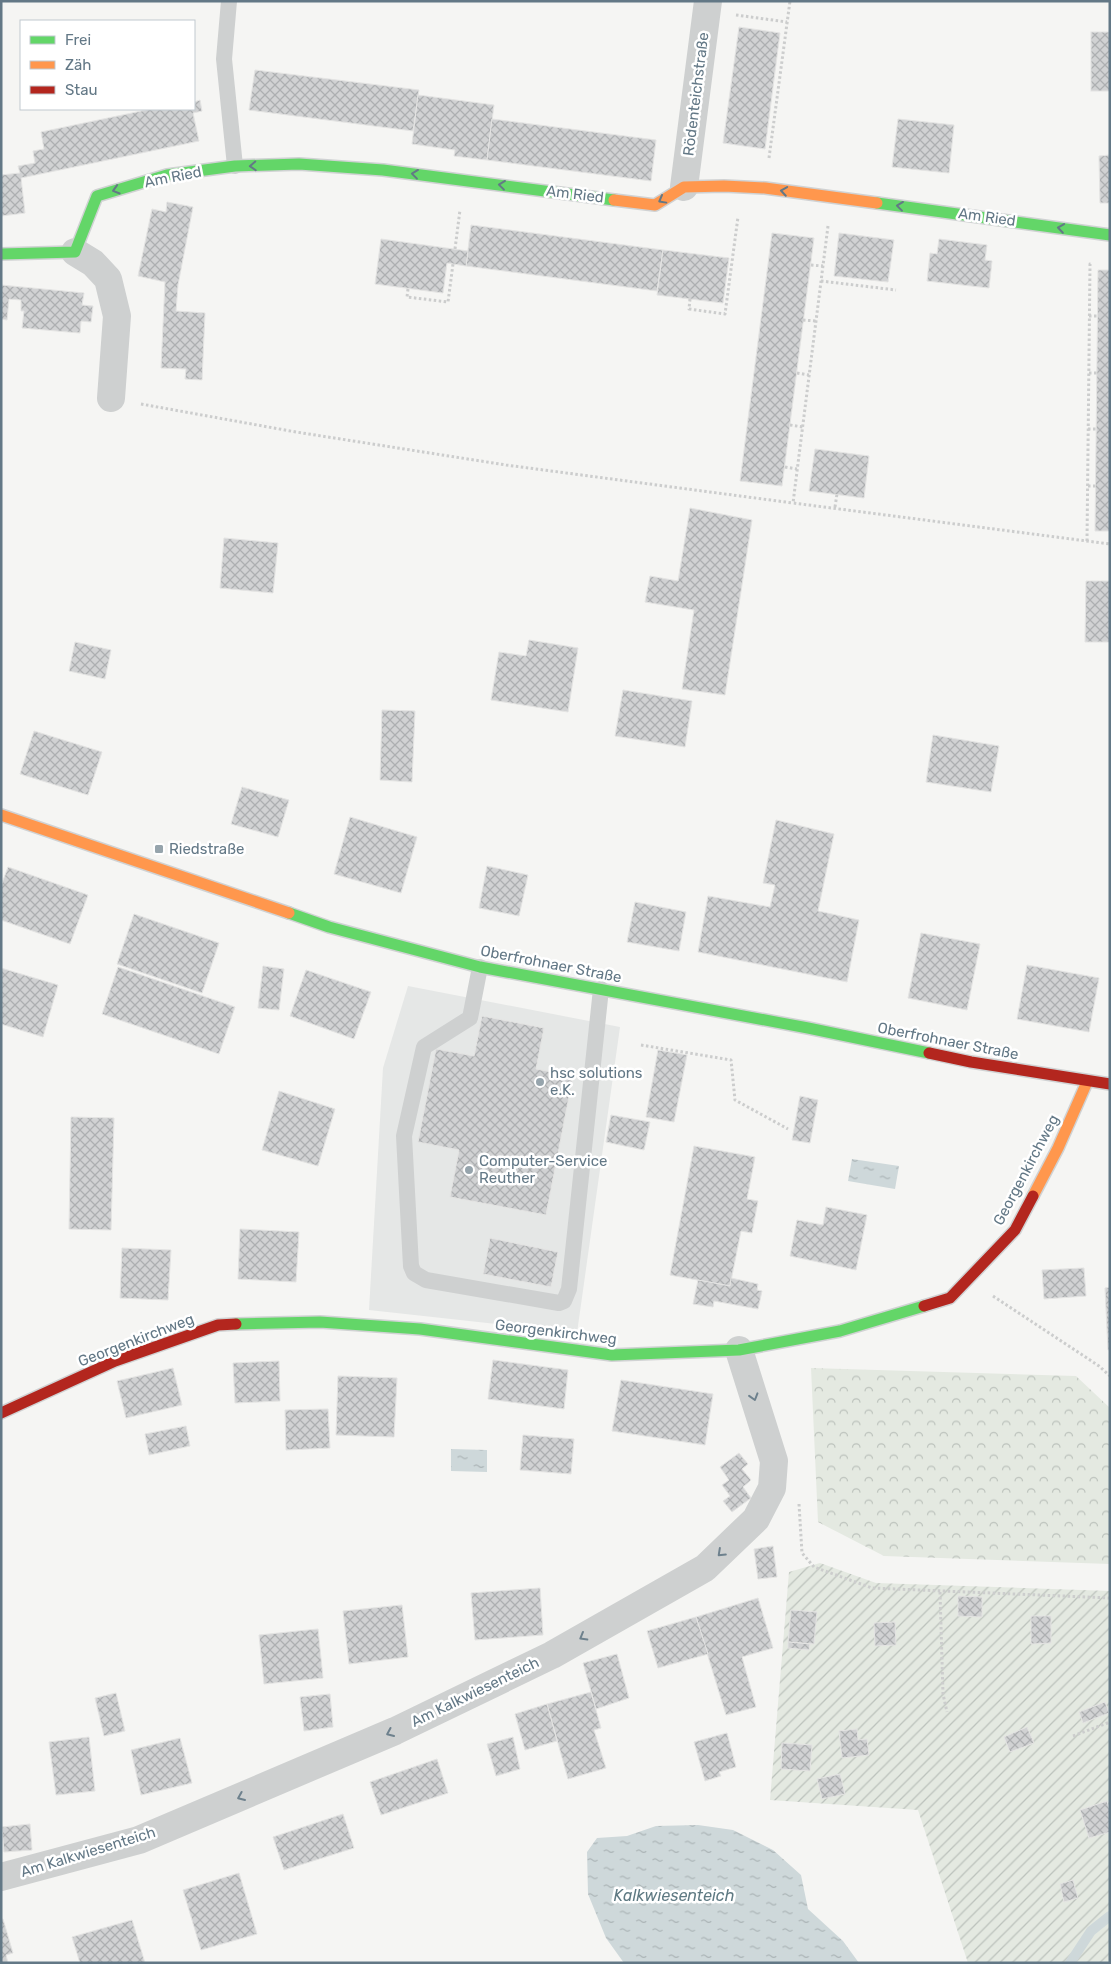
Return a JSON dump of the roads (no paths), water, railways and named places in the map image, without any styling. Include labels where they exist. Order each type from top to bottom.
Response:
[{"type":"street","name":"Rödenteichstraße","points":[[684,188],[707,6]]},
{"type":"street","name":"Am Ried","points":[[75,252],[97,196],[167,175],[235,166],[298,164],[383,170],[655,205],[684,188],[724,186],[765,188],[1110,234]]},
{"type":"street","points":[[1,254],[75,252],[93,263],[108,279],[117,316],[111,398]]},
{"type":"street","name":"Oberfrohnaer Straße","points":[[1,815],[329,927],[480,967],[808,1028],[971,1062],[1087,1082],[1110,1084]]},
{"type":"street","name":"Georgenkirchweg","points":[[1,1413],[116,1360],[218,1325],[320,1322],[420,1329],[612,1355],[740,1350],[840,1331],[950,1298],[1015,1230],[1058,1148],[1087,1082]]},
{"type":"street","name":"Am Kalkwiesenteich","points":[[1,1877],[139,1840],[396,1731],[552,1655],[705,1568],[756,1519],[772,1488],[774,1461],[740,1350]]},
{"type":"lane","points":[[229,1],[224,59],[235,166]]},
{"type":"lane","points":[[480,967],[470,1018],[424,1047],[404,1136],[411,1266],[414,1273],[420,1277],[436,1282],[559,1303],[564,1301],[569,1289],[602,989]]},
{"type":"water","points":[[852,1159],[899,1166],[895,1189],[848,1181]]},
{"type":"water","points":[[451,1449],[487,1450],[487,1472],[451,1471]]},
{"type":"water","name":"Kalkwiesenteich","points":[[698,1825],[733,1830],[773,1850],[801,1875],[808,1909],[843,1941],[859,1963],[624,1963],[606,1938],[588,1894],[587,1852],[597,1838],[627,1836],[656,1826]]},
{"type":"waterway","points":[[1070,1963],[1091,1931],[1110,1916]]},
{"type":"place","name":"Riedstraße","points":[[159,849]]},
{"type":"place","name":"hsc solutions e.K.","points":[[540,1082]]},
{"type":"place","name":"Computer-Service Reuther","points":[[469,1170]]}]
